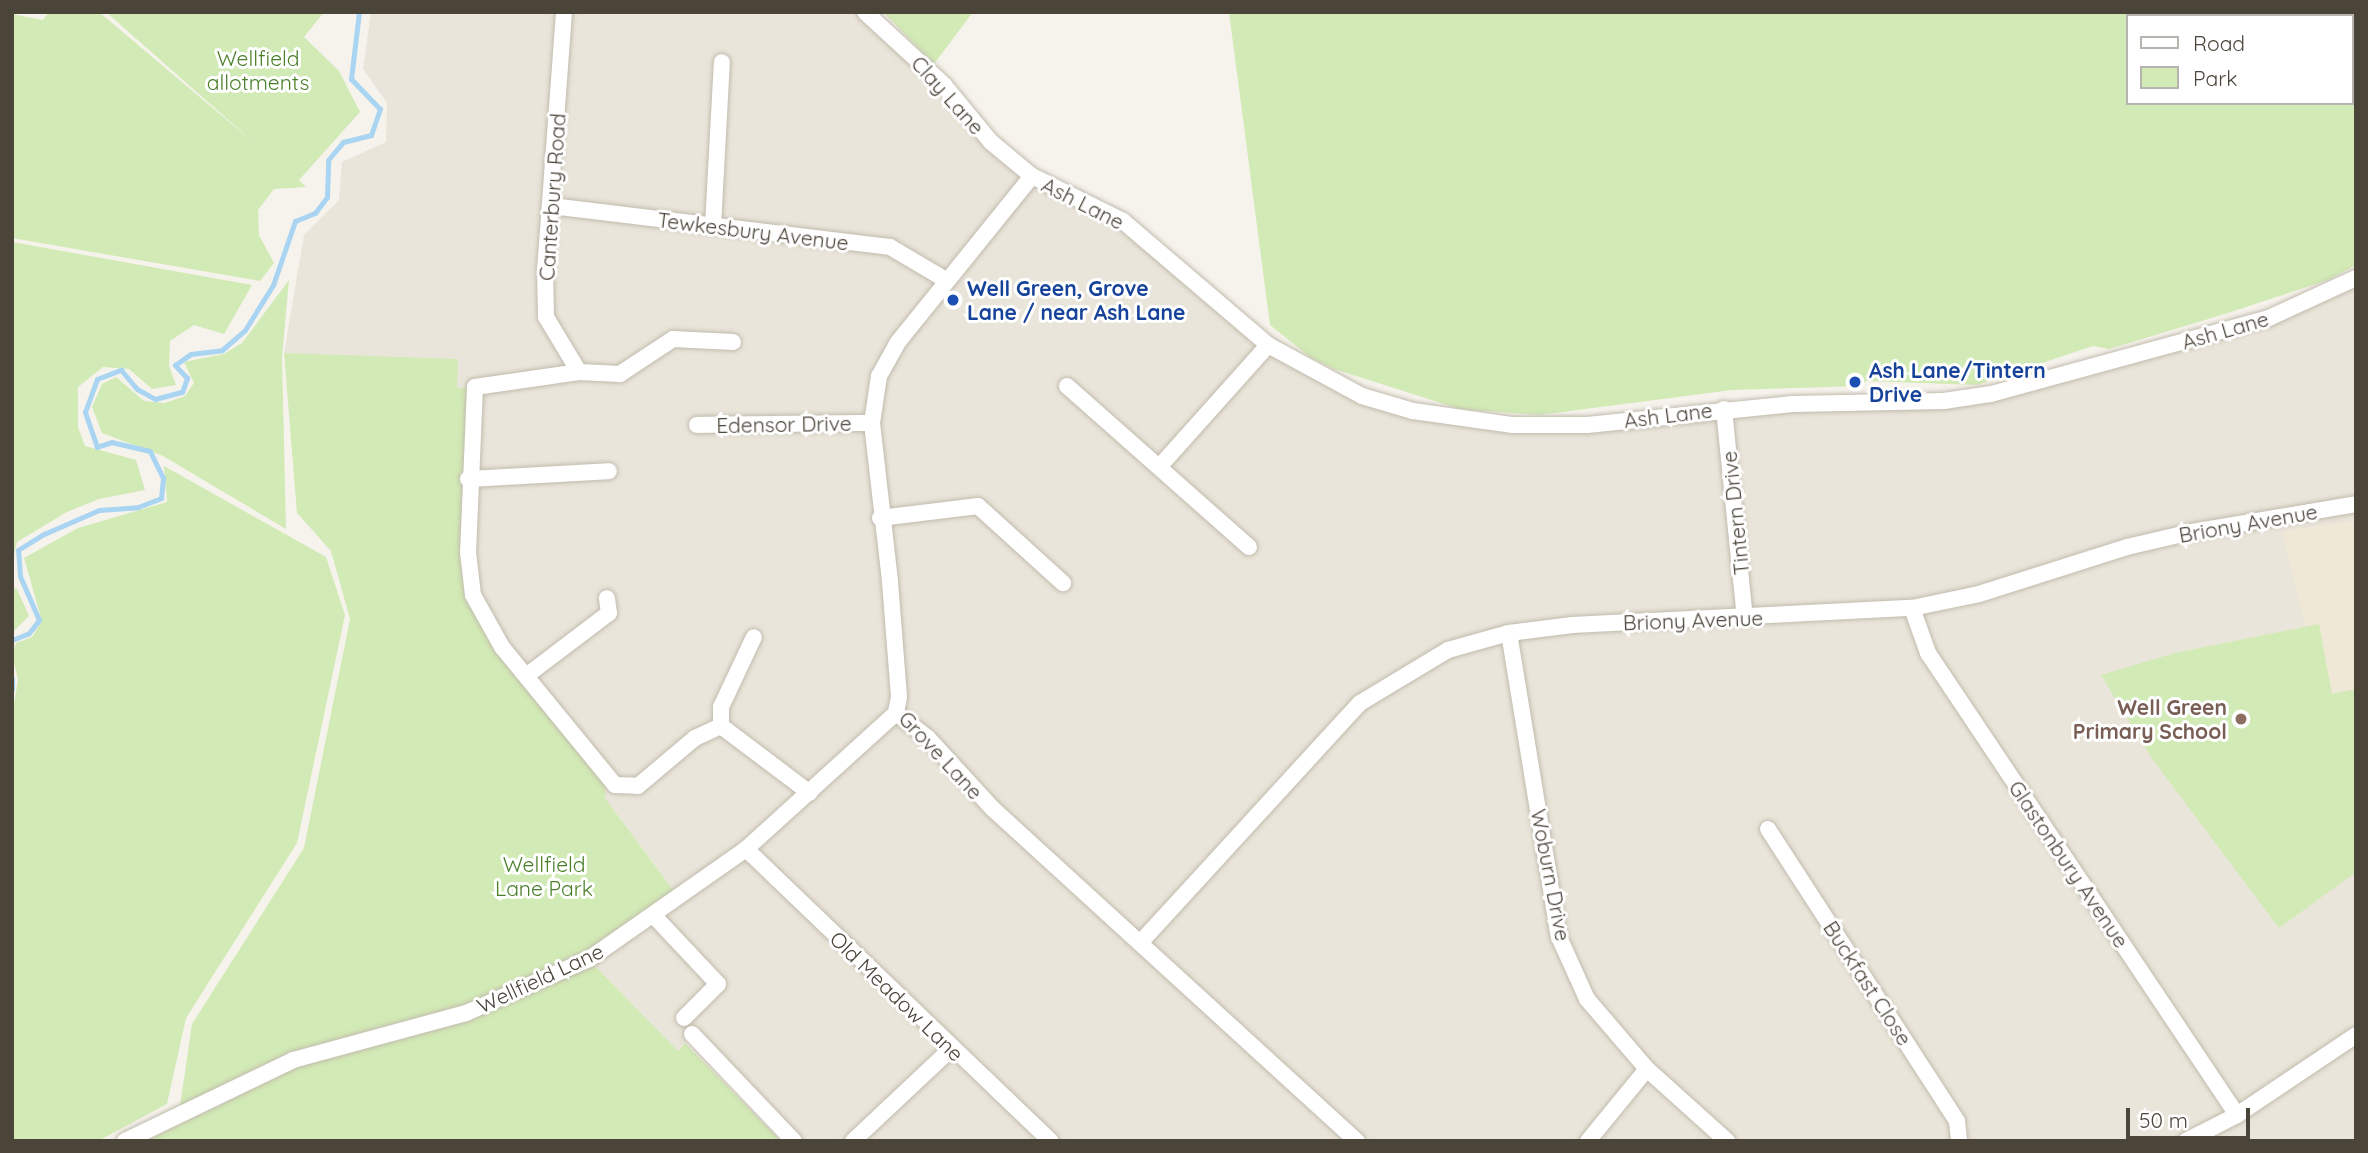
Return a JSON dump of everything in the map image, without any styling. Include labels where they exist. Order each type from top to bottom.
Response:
[{"type":"street","name":"Canterbury Road","points":[[564,12],[545,268],[546,317],[579,372]]},
{"type":"street","name":"Clay Lane","points":[[865,12],[944,85],[991,142],[1032,176]]},
{"type":"street","points":[[713,226],[722,62]]},
{"type":"street","name":"Grove Lane","points":[[1032,176],[898,342],[879,376],[872,423],[880,518],[890,582],[899,697],[896,713],[927,737],[993,809],[1357,1141]]},
{"type":"street","name":"Ash Lane","points":[[1032,176],[1123,221],[1268,345],[1362,396],[1413,411],[1513,425],[1587,425],[1724,409],[1944,401],[1991,394],[2269,318],[2356,278]]},
{"type":"street","name":"Tewkesbury Avenue","points":[[551,206],[890,247],[946,280]]},
{"type":"street","points":[[721,726],[695,738],[647,779],[628,789],[615,785],[502,647],[473,595],[468,552],[468,478],[475,387],[579,372],[620,374],[673,339],[733,342]]},
{"type":"street","points":[[1160,466],[1268,345]]},
{"type":"street","points":[[1067,386],[1249,547]]},
{"type":"street","name":"Tintern Drive","points":[[1724,409],[1745,618]]},
{"type":"street","name":"Edensor Drive","points":[[697,425],[872,423]]},
{"type":"street","points":[[468,478],[609,471]]},
{"type":"street","name":"Briony Avenue","points":[[1140,943],[1360,703],[1448,650],[1509,633],[1572,625],[1912,608],[1979,594],[2127,547],[2191,532],[2356,504]]},
{"type":"street","points":[[880,518],[978,506],[1063,583]]},
{"type":"street","points":[[526,676],[609,613],[607,598]]},
{"type":"street","name":"Glastonbury Avenue","points":[[1912,608],[1928,653],[2237,1115]]},
{"type":"street","name":"Woburn Drive","points":[[1509,633],[1559,937],[1587,999],[1647,1069],[1727,1141]]},
{"type":"street","points":[[721,726],[721,707],[754,637]]},
{"type":"street","name":"Wellfield Lane","points":[[125,1141],[293,1060],[467,1013],[589,959],[654,917],[746,849],[896,713]]},
{"type":"street","points":[[721,726],[810,793]]},
{"type":"street","name":"Buckfast Close","points":[[1768,829],[1957,1121],[1959,1141]]},
{"type":"street","name":"Old Meadow Lane","points":[[746,849],[1050,1141]]},
{"type":"street","points":[[654,917],[718,984],[684,1018]]},
{"type":"street","points":[[692,1034],[794,1141]]},
{"type":"street","points":[[2186,1141],[2237,1115],[2356,1035]]},
{"type":"street","points":[[853,1141],[952,1048]]},
{"type":"street","points":[[1588,1141],[1647,1069]]},
{"type":"shaded area","points":[[371,12],[865,12],[1032,176],[1123,221],[1268,345],[1362,396],[1513,425],[1944,401],[2269,318],[2356,278],[2356,1141],[794,1141],[692,1035],[678,1051],[593,964],[679,898],[605,798],[605,782],[473,595],[474,387],[457,388],[284,353],[304,235],[339,200],[342,162],[386,142],[387,103],[363,69]]},
{"type":"shaded area","name":"Well Green Primary School","points":[[2356,521],[2356,872],[2279,928],[2151,757],[2101,675],[2175,653],[2305,627],[2282,531]]},
{"type":"green space","name":"Wellfield allotments","points":[[49,12],[99,12],[260,148],[106,12],[324,12],[304,37],[339,71],[360,112],[299,180],[306,187],[274,189],[258,210],[259,235],[274,263],[260,281],[12,238],[12,14],[43,20]]},
{"type":"green space","points":[[883,12],[973,12],[934,64]]},
{"type":"green space","points":[[1229,12],[2356,12],[2356,265],[2328,280],[2228,313],[2109,349],[2093,346],[1977,385],[1866,381],[1862,386],[1732,390],[1539,415],[1460,409],[1334,369],[1310,357],[1270,325]]},
{"type":"green space","points":[[12,242],[252,285],[224,334],[194,325],[170,341],[169,366],[176,385],[152,389],[129,369],[103,367],[78,387],[78,427],[85,446],[136,460],[145,490],[99,499],[67,512],[17,542],[12,564]]},
{"type":"green space","points":[[289,280],[282,357],[286,529],[163,456],[102,433],[92,407],[102,384],[116,377],[144,401],[165,403],[185,396],[194,383],[184,362],[224,354],[242,343]]},
{"type":"green space","name":"Wellfield Lane Park","points":[[284,353],[458,359],[457,388],[475,387],[473,595],[605,782],[605,798],[679,898],[589,959],[466,1013],[374,1036],[179,1113],[192,1024],[304,848],[350,619],[331,551],[297,513]]},
{"type":"green space","points":[[164,466],[326,557],[345,615],[297,843],[186,1018],[167,1104],[98,1141],[12,1141],[12,716],[18,680],[12,655],[16,643],[32,637],[42,621],[24,558],[78,528],[167,502]]},
{"type":"green space","points":[[12,588],[17,589],[29,616],[12,633]]},
{"type":"green space","name":"Well Green Primary School","points":[[2319,624],[2332,694],[2356,689],[2356,872],[2279,928],[2151,757],[2101,675],[2175,653]]},
{"type":"green space","points":[[593,964],[678,1051],[685,1043],[781,1141],[146,1141],[294,1068],[378,1043]]},
{"type":"waterway","points":[[12,640],[29,633],[39,620],[20,576],[18,550],[44,534],[99,510],[138,507],[161,498],[163,478],[150,451],[112,442],[97,447],[85,412],[97,379],[121,370],[137,389],[155,399],[182,392],[187,378],[175,365],[191,354],[222,350],[245,330],[273,285],[295,221],[315,213],[327,197],[328,160],[343,142],[371,135],[380,109],[351,79],[359,12]]},
{"type":"waterway","points":[[12,679],[12,689]]},
{"type":"place","name":"Well Green, Grove Lane / near Ash Lane","points":[[953,300]]},
{"type":"place","name":"Ash Lane/Tintern Drive","points":[[1855,382]]},
{"type":"place","name":"Well Green Primary School","points":[[2241,719]]}]
